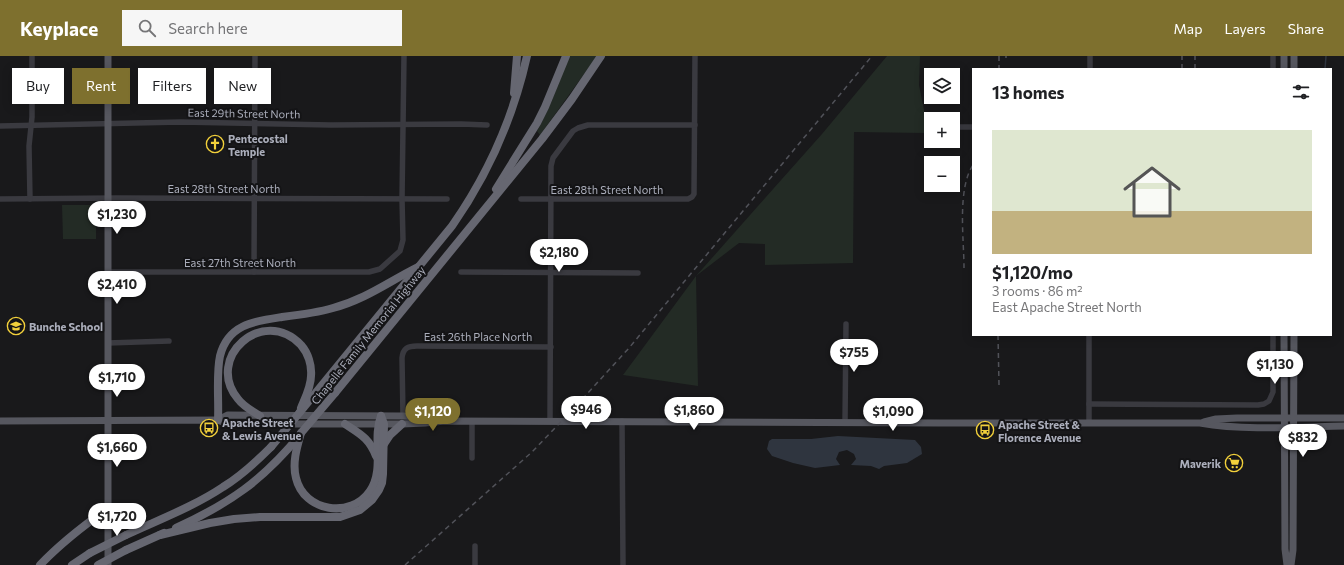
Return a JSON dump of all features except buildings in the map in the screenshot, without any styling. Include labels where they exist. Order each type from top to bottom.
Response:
[{"type":"highway","points":[[512,112],[517,56]]},
{"type":"highway","name":"Chapelle Family Memorial Highway","points":[[72,565],[90,553],[223,488],[248,469],[270,447],[300,412],[311,393],[420,266],[472,198],[490,163],[512,112],[527,56]]},
{"type":"highway","points":[[476,221],[532,132],[545,108],[566,56]]},
{"type":"highway","name":"Chapelle Family Memorial Highway","points":[[98,565],[126,550],[204,515],[228,501],[264,474],[293,448],[301,433],[542,139],[600,58]]},
{"type":"highway","points":[[218,420],[219,368],[221,355],[227,342],[236,331],[246,324],[257,321],[321,311],[346,304],[371,294],[420,266]]},
{"type":"highway","points":[[260,416],[238,400],[233,392],[229,377],[229,366],[233,353],[241,343],[252,335],[262,332],[278,332],[290,336],[299,343],[306,352],[311,367],[311,393]]},
{"type":"highway","points":[[160,535],[210,523],[247,518],[333,518],[351,514],[367,505],[379,490],[382,483],[383,445],[381,416]]},
{"type":"highway","points":[[383,445],[402,420]]},
{"type":"highway","points":[[345,424],[366,438],[377,458]]},
{"type":"highway","points":[[293,448],[295,472],[299,487],[305,496],[320,506],[331,509],[344,508],[361,501],[373,486],[376,476],[381,424]]},
{"type":"highway","points":[[40,565],[88,522],[107,510]]},
{"type":"main road","points":[[108,56],[108,565]]},
{"type":"main road","points":[[1284,56],[1284,68]]},
{"type":"main road","points":[[1294,56],[1294,68]]},
{"type":"main road","points":[[1284,336],[1285,549],[1287,565]]},
{"type":"main road","points":[[1291,565],[1293,550],[1294,336]]},
{"type":"main road","points":[[218,420],[228,415],[381,416],[424,424],[445,421],[1200,422],[1230,426],[1344,426]]},
{"type":"main road","points":[[1200,422],[1230,418],[1344,418]]},
{"type":"main road","points":[[0,421],[218,420],[227,424],[381,424],[402,420]]},
{"type":"street","points":[[30,199],[32,56]]},
{"type":"street","points":[[254,272],[255,56]]},
{"type":"street","points":[[402,198],[404,56]]},
{"type":"street","points":[[550,421],[552,158],[573,131],[582,126],[695,125],[695,56]]},
{"type":"street","points":[[1090,56],[1090,68]]},
{"type":"street","points":[[1273,56],[1273,68]]},
{"type":"street","name":"East 29th Street North","points":[[0,126],[181,122],[487,125]]},
{"type":"street","name":"East 28th Street North","points":[[521,199],[692,198],[694,194],[695,125]]},
{"type":"street","points":[[960,127],[972,127]]},
{"type":"street","name":"East 28th Street North","points":[[0,200],[108,198],[447,199]]},
{"type":"street","name":"East 27th Street North","points":[[108,272],[373,272],[380,269],[400,251],[402,246],[402,198]]},
{"type":"street","points":[[461,272],[638,273]]},
{"type":"street","points":[[845,422],[846,324]]},
{"type":"street","points":[[1089,422],[1090,336]]},
{"type":"street","points":[[1089,404],[1264,404],[1269,401],[1273,392],[1273,336]]},
{"type":"street","points":[[108,343],[169,341]]},
{"type":"street","name":"East 26th Place North","points":[[402,420],[402,358],[404,351],[408,347],[550,347]]},
{"type":"street","points":[[472,421],[472,458]]},
{"type":"street","points":[[622,421],[623,565]]},
{"type":"street","points":[[475,546],[475,565]]},
{"type":"shaded area","points":[[569,56],[597,56],[540,135],[537,131],[551,104]]},
{"type":"shaded area","points":[[887,56],[920,56],[919,85],[924,112],[924,133],[854,132],[853,263],[765,265],[765,244],[739,243],[696,276],[822,134]]},
{"type":"shaded area","points":[[62,205],[99,205],[99,209],[96,214],[96,239],[63,239]]},
{"type":"shaded area","points":[[696,276],[698,386],[623,375]]},
{"type":"shaded area","points":[[838,436],[915,440],[921,447],[922,454],[907,463],[884,466],[879,469],[871,466],[851,465],[856,459],[854,454],[847,450],[839,452],[836,459],[840,465],[815,468],[772,456],[767,449],[769,441],[772,439],[811,439]]},
{"type":"waterway","points":[[1325,68],[1326,56]]},
{"type":"railway","points":[[405,565],[532,452],[576,406],[629,348],[872,56]]},
{"type":"railway","points":[[999,56],[999,68]]},
{"type":"railway","points":[[1182,56],[1182,68]]},
{"type":"railway","points":[[1195,56],[1195,68]]},
{"type":"railway","points":[[964,268],[962,215],[963,200],[968,175],[972,167]]},
{"type":"railway","points":[[998,336],[999,385]]},
{"type":"place","name":"Pentecostal Temple","points":[[215,144]]},
{"type":"place","name":"Bunche School","points":[[16,326]]},
{"type":"place","name":"Apache Street & Lewis Avenue","points":[[209,428]]},
{"type":"place","name":"Apache Street & Florence Avenue","points":[[985,430]]},
{"type":"place","name":"Maverik","points":[[1234,463]]}]
